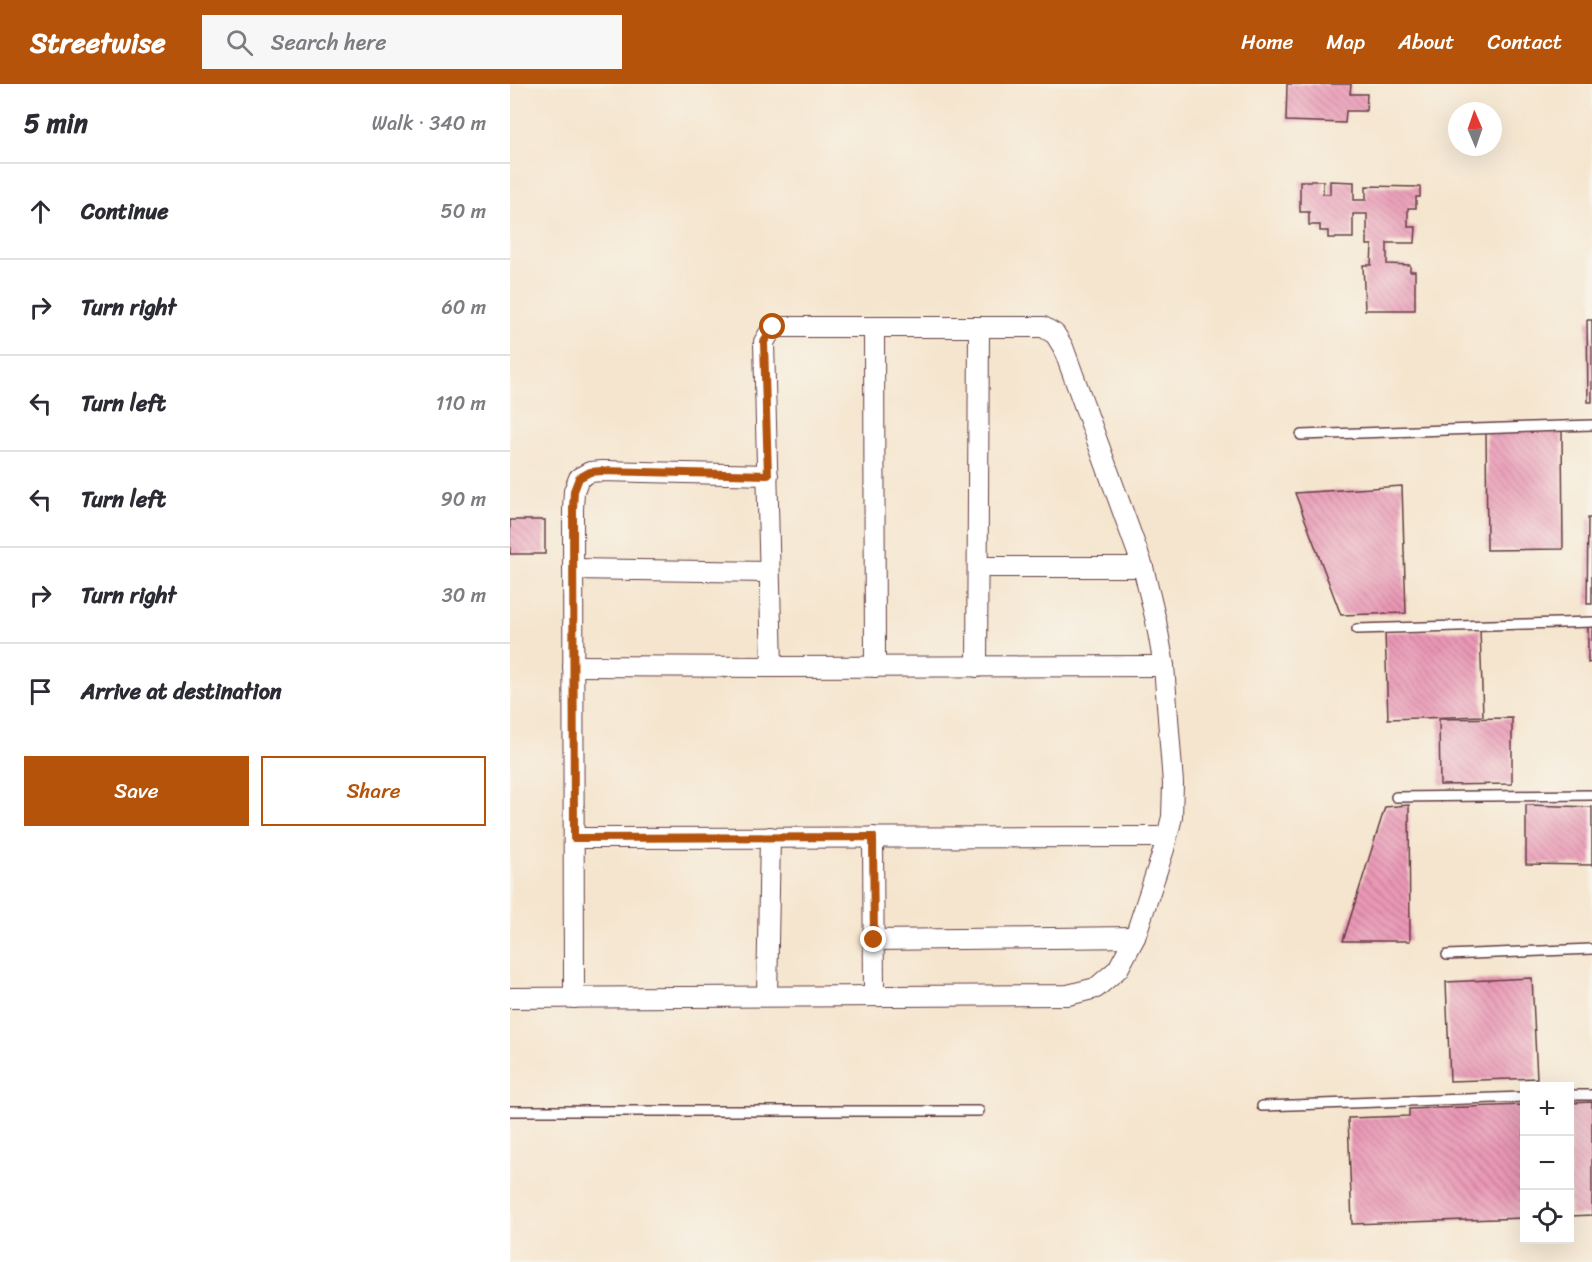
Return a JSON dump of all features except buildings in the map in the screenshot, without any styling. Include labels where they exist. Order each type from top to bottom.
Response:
[{"type":"street","points":[[510,998],[1068,995],[1096,988],[1118,969],[1134,937],[1164,849],[1172,817],[1173,783],[1164,666],[1143,567],[1064,347],[1055,334],[1043,327],[773,327],[764,342],[772,668]]},
{"type":"street","points":[[874,327],[875,668]]},
{"type":"street","points":[[977,667],[979,328]]},
{"type":"street","points":[[574,998],[574,491],[579,478],[590,472],[602,471],[768,475]]},
{"type":"street","points":[[978,567],[1143,567]]},
{"type":"street","points":[[573,569],[769,572]]},
{"type":"street","points":[[573,666],[875,668],[1164,666]]},
{"type":"street","points":[[767,996],[770,837]]},
{"type":"street","points":[[873,837],[874,996]]},
{"type":"street","points":[[574,838],[1167,837]]},
{"type":"street","points":[[874,940],[1134,937]]},
{"type":"lane","points":[[1301,435],[1592,425]]},
{"type":"lane","points":[[1357,629],[1592,622]]},
{"type":"lane","points":[[1396,797],[1592,795]]},
{"type":"lane","points":[[1446,954],[1592,949]]},
{"type":"lane","points":[[1574,1095],[1592,1095]]},
{"type":"lane","points":[[1262,1106],[1520,1097]]},
{"type":"lane","points":[[510,1111],[979,1111]]},
{"type":"route","points":[[773,327],[764,342],[768,475],[602,471],[590,472],[579,478],[574,491],[573,509],[574,838],[873,837],[874,940]]}]
